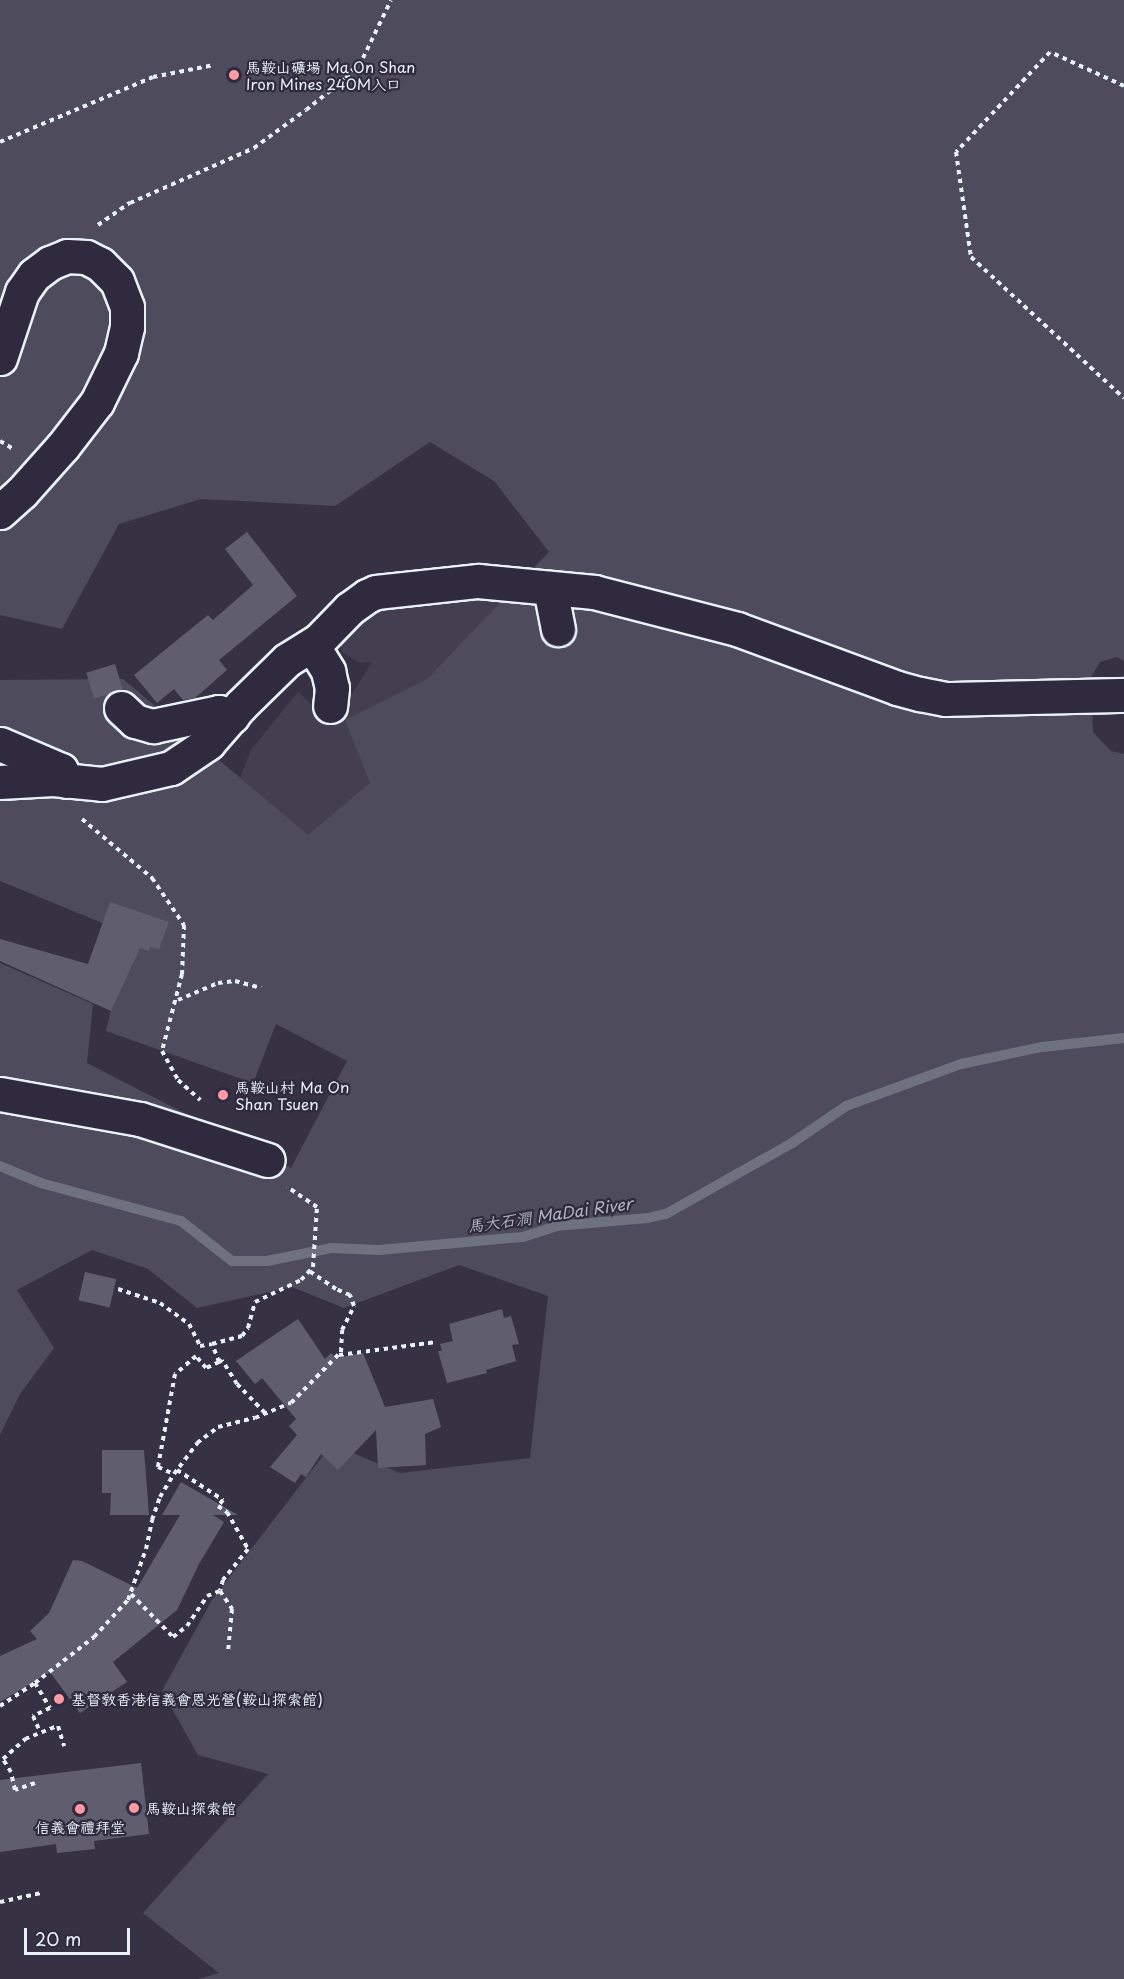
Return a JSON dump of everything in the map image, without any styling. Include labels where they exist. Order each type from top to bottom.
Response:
[{"type":"street","points":[[0,358],[18,302],[34,275],[57,259],[77,256],[100,264],[111,273],[119,285],[129,320],[121,353],[97,402],[43,468],[0,512]]},
{"type":"street","points":[[0,782],[53,779],[111,783],[171,768],[208,743],[287,660],[312,645],[349,609],[376,592],[478,581],[594,592],[737,629],[920,694],[946,699],[1124,695]]},
{"type":"street","points":[[550,588],[558,629]]},
{"type":"street","points":[[312,645],[328,671],[332,688],[330,706]]},
{"type":"street","points":[[121,708],[135,721],[153,726],[219,711],[232,716]]},
{"type":"street","points":[[0,744],[61,770],[66,781]]},
{"type":"street","points":[[0,1094],[140,1119],[268,1160]]},
{"type":"path","points":[[77,256],[95,228],[115,212],[254,148],[346,78],[363,58],[391,0]]},
{"type":"path","points":[[1124,86],[1050,52],[956,152],[971,257],[1124,398]]},
{"type":"path","points":[[0,142],[153,77],[214,66]]},
{"type":"path","points":[[79,817],[152,878],[183,925],[185,944],[177,1000],[162,1051],[178,1080],[206,1105],[197,1136]]},
{"type":"path","points":[[177,1000],[204,987],[235,981],[261,988]]},
{"type":"path","points":[[118,1289],[160,1303],[189,1324],[200,1346],[242,1336],[248,1328],[255,1302],[300,1280],[314,1268],[317,1207],[268,1172],[268,1160]]},
{"type":"path","points":[[0,1706],[35,1683],[94,1637],[128,1600],[146,1549],[160,1497],[197,1443],[213,1430],[291,1403],[341,1352],[342,1330],[354,1306],[350,1295],[336,1290],[309,1271]]},
{"type":"path","points":[[338,1356],[436,1342]]},
{"type":"path","points":[[212,1344],[219,1362]]},
{"type":"path","points":[[131,1594],[173,1637],[187,1626],[207,1596],[220,1591],[224,1580],[248,1549],[227,1512],[218,1506],[223,1500],[175,1472],[158,1467],[175,1374],[196,1356],[206,1368],[222,1360],[237,1384],[266,1413]]},
{"type":"path","points":[[220,1591],[232,1609],[228,1651]]},
{"type":"path","points":[[35,1683],[50,1708],[33,1716],[40,1732]]},
{"type":"path","points":[[35,1783],[15,1790],[11,1772],[3,1759],[26,1739],[58,1726],[64,1746]]},
{"type":"path","points":[[0,1902],[41,1893]]},
{"type":"shaded area","points":[[0,0],[1124,0],[1124,661],[1117,657],[1100,662],[1091,677],[1093,732],[1111,751],[1124,754],[1124,1979],[199,1979],[219,1973],[143,1913],[268,1774],[198,1755],[162,1691],[212,1600],[332,1444],[400,1473],[530,1458],[548,1296],[459,1265],[344,1308],[292,1287],[197,1308],[148,1269],[92,1250],[17,1290],[54,1348],[20,1394],[0,1435],[0,963],[93,1004],[87,1063],[291,1168],[347,1061],[276,1024],[253,1083],[106,1031],[129,934],[0,881],[0,680],[123,679],[308,835],[370,783],[345,720],[427,679],[549,552],[494,481],[430,442],[335,506],[201,499],[119,524],[62,629],[0,615]]},
{"type":"shaded area","points":[[462,594],[535,607],[316,849],[236,788],[251,750],[298,692],[317,709],[337,718],[372,662],[360,663],[343,652],[337,638],[366,605]]},
{"type":"building","points":[[247,532],[297,596],[219,660],[227,670],[195,698],[183,700],[174,689],[157,703],[134,675],[208,615],[213,620],[253,585],[225,549]]},
{"type":"building","points":[[115,664],[123,690],[94,699],[86,673]]},
{"type":"building","points":[[110,902],[169,922],[159,949],[150,947],[149,951],[140,948],[111,1011],[0,961],[0,939],[88,964]]},
{"type":"building","points":[[85,1272],[116,1279],[110,1307],[78,1300]]},
{"type":"building","points":[[502,1309],[504,1318],[511,1316],[519,1344],[512,1345],[516,1361],[486,1370],[487,1373],[447,1383],[438,1351],[442,1351],[440,1344],[453,1341],[449,1324]]},
{"type":"building","points":[[298,1319],[325,1359],[331,1353],[336,1358],[363,1353],[385,1407],[433,1399],[441,1427],[425,1434],[426,1465],[378,1468],[376,1430],[338,1470],[321,1454],[306,1477],[301,1474],[295,1483],[270,1467],[297,1435],[289,1426],[296,1419],[262,1378],[255,1384],[236,1361]]},
{"type":"building","points":[[102,1450],[144,1450],[149,1515],[110,1515],[111,1493],[102,1493]]},
{"type":"building","points":[[181,1482],[238,1515],[213,1515],[224,1522],[199,1564],[177,1610],[113,1662],[127,1682],[80,1713],[50,1672],[0,1702],[0,1656],[37,1639],[30,1631],[49,1613],[73,1560],[82,1561],[137,1588],[180,1515],[162,1515]]},
{"type":"building","points":[[141,1763],[149,1834],[94,1841],[95,1849],[57,1853],[56,1844],[0,1852],[0,1780]]},
{"type":"waterway","name":"馬大石澗 MaDai River","points":[[0,1166],[41,1183],[181,1221],[232,1261],[267,1261],[331,1248],[379,1250],[523,1237],[556,1226],[648,1218],[666,1214],[792,1143],[846,1106],[961,1064],[1042,1047],[1124,1038]]},
{"type":"place","name":"馬鞍山礦場 Ma On Shan Iron Mines 240M入口","points":[[234,75]]},
{"type":"place","name":"馬鞍山村 Ma On Shan Tsuen","points":[[223,1095]]},
{"type":"place","name":"基督教香港信義會恩光營(鞍山探索館)","points":[[59,1699]]},
{"type":"place","name":"馬鞍山探索館","points":[[134,1808]]},
{"type":"place","name":"信義會禮拜堂","points":[[80,1809]]}]
